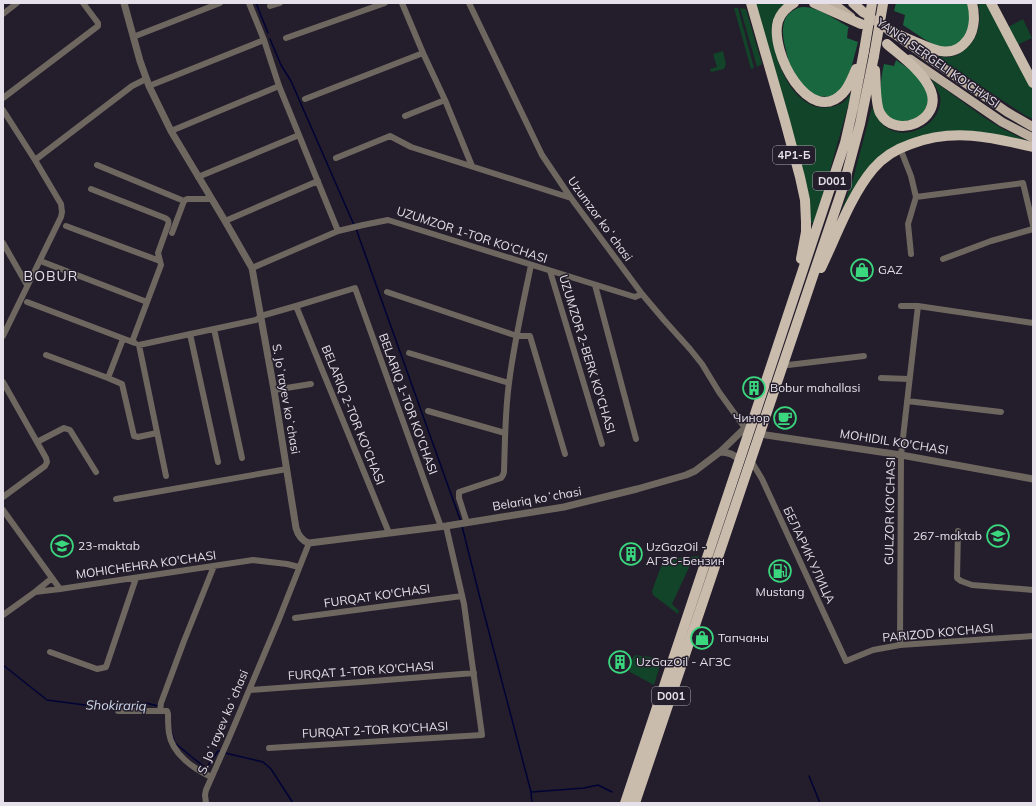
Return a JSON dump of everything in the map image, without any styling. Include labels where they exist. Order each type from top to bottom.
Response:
[{"type":"highway","name":"4Р1-Б","points":[[751,3],[789,135],[805,200],[806,232],[790,309]]},
{"type":"highway","points":[[794,3],[785,9],[778,22],[777,40],[787,70],[802,91],[809,97],[826,102],[841,95],[851,82],[864,51]]},
{"type":"highway","points":[[814,3],[861,24]]},
{"type":"highway","points":[[853,3],[863,12]]},
{"type":"highway","name":"D001","points":[[635,803],[642,768],[745,459],[751,430],[845,143],[864,51],[872,3]]},
{"type":"highway","name":"D001","points":[[751,430],[783,363],[848,167],[860,124],[883,3]]},
{"type":"highway","points":[[890,31],[938,51],[947,52],[954,50],[964,44],[971,33],[974,16],[972,3]]},
{"type":"highway","points":[[991,3],[1033,83]]},
{"type":"highway","points":[[874,56],[877,97],[879,110],[882,115],[891,123],[902,126],[914,125],[923,119],[929,113],[932,104],[930,88],[915,69],[887,44]]},
{"type":"highway","points":[[801,312],[849,209],[864,182],[879,163],[891,153],[923,139],[959,134],[987,137],[1033,147]]},
{"type":"highway","name":"D001","points":[[625,803],[642,768]]},
{"type":"main road","name":"YANGI SERGELI KO'CHASI","points":[[833,3],[887,44],[1002,122],[1033,138]]},
{"type":"main road","name":"YANGI SERGELI KO'CHASI","points":[[850,3],[1007,112],[1033,127]]},
{"type":"street","points":[[3,14],[17,3]]},
{"type":"street","points":[[3,98],[98,26],[98,23],[83,3]]},
{"type":"street","name":"S. Joʻrayev koʻchasi","points":[[124,3],[148,83],[171,131],[252,268],[297,531],[302,539],[309,543],[250,690],[206,790],[206,803]]},
{"type":"street","points":[[133,37],[220,3]]},
{"type":"street","points":[[249,3],[264,40],[279,86],[338,231]]},
{"type":"street","points":[[270,6],[280,3]]},
{"type":"street","points":[[286,38],[385,3]]},
{"type":"street","points":[[402,3],[445,100],[472,166]]},
{"type":"street","name":"Uzumzor koʻchasi","points":[[469,3],[542,155],[571,198],[642,294],[690,349],[702,364],[719,392],[751,430]]},
{"type":"street","points":[[35,160],[132,86],[148,83],[264,40]]},
{"type":"street","points":[[305,98],[423,53]]},
{"type":"street","points":[[171,131],[279,86]]},
{"type":"street","points":[[405,116],[445,100]]},
{"type":"street","points":[[3,110],[61,204],[62,212],[61,217],[3,336]]},
{"type":"street","points":[[198,177],[299,135]]},
{"type":"street","points":[[336,158],[390,136],[411,147],[571,198]]},
{"type":"street","points":[[900,148],[912,176],[916,197],[908,224],[911,254]]},
{"type":"street","points":[[97,165],[184,200],[211,199]]},
{"type":"street","points":[[225,221],[318,181]]},
{"type":"street","points":[[916,197],[1023,184],[1033,226]]},
{"type":"street","points":[[91,190],[168,219],[169,222],[158,253],[161,265],[147,302],[135,344],[166,476]]},
{"type":"street","points":[[172,232],[184,200]]},
{"type":"street","name":"UZUMZOR 1-TOR KO‘CHASI","points":[[252,268],[338,231],[388,220],[634,297],[642,294]]},
{"type":"street","points":[[66,226],[160,261]]},
{"type":"street","points":[[943,259],[990,241],[1033,229]]},
{"type":"street","points":[[3,243],[27,285]]},
{"type":"street","points":[[43,262],[147,302]]},
{"type":"street","points":[[463,524],[459,492],[501,478],[504,472],[509,383],[531,265]]},
{"type":"street","name":"UZUMZOR 2-BERK KO'CHASI","points":[[550,271],[602,444]]},
{"type":"street","points":[[595,285],[636,439]]},
{"type":"street","name":"BELARIQ 1-TOR KO'CHASI","points":[[296,306],[355,288],[443,527],[462,596],[482,735]]},
{"type":"street","points":[[387,292],[517,336],[530,336],[564,454]]},
{"type":"street","points":[[28,302],[135,344],[256,320],[261,316],[296,306]]},
{"type":"street","name":"BELARIQ 2-TOR KO'CHASI","points":[[296,306],[389,533]]},
{"type":"street","points":[[901,306],[918,306],[1033,323]]},
{"type":"street","name":"GULZOR KO'CHASI","points":[[900,645],[901,455],[918,306]]},
{"type":"street","points":[[214,329],[242,458]]},
{"type":"street","points":[[190,334],[218,462]]},
{"type":"street","points":[[108,378],[123,339]]},
{"type":"street","points":[[409,353],[509,383]]},
{"type":"street","points":[[46,355],[122,384],[134,436],[138,437],[157,433]]},
{"type":"street","points":[[783,363],[788,365],[864,356]]},
{"type":"street","points":[[881,378],[909,379]]},
{"type":"street","points":[[3,382],[47,462],[45,466],[3,497]]},
{"type":"street","points":[[274,390],[311,384]]},
{"type":"street","points":[[907,401],[1000,412]]},
{"type":"street","points":[[428,411],[505,433]]},
{"type":"street","points":[[37,442],[64,428],[67,428],[70,430],[96,472]]},
{"type":"street","name":"Belariq koʻchasi","points":[[309,543],[463,524],[564,507],[637,489],[690,473],[704,465],[751,430]]},
{"type":"street","name":"MOHIDIL KO'CHASI","points":[[751,430],[766,435],[901,455],[1033,479]]},
{"type":"street","points":[[720,452],[726,452],[745,459]]},
{"type":"street","name":"БЕЛАРИК УЛИЦА","points":[[745,459],[762,478],[846,660]]},
{"type":"street","points":[[116,500],[287,469]]},
{"type":"street","points":[[3,510],[60,589]]},
{"type":"street","points":[[958,531],[957,578],[972,585],[1033,590]]},
{"type":"street","name":"MOHICHEHRA KO'CHASI","points":[[3,615],[34,592],[253,560],[299,567]]},
{"type":"street","points":[[160,711],[161,703],[179,654],[214,566]]},
{"type":"street","points":[[34,592],[52,578]]},
{"type":"street","points":[[50,652],[97,669],[106,667],[136,578]]},
{"type":"street","name":"FURQAT KO'CHASI","points":[[295,618],[462,596]]},
{"type":"street","name":"PARIZOD KO'CHASI","points":[[846,660],[873,650],[900,645],[1033,635]]},
{"type":"street","name":"FURQAT 1-TOR KO'CHASI","points":[[250,690],[474,673]]},
{"type":"street","points":[[118,711],[168,712],[171,741],[182,758],[200,772],[212,777]]},
{"type":"street","name":"FURQAT 2-TOR KO'CHASI","points":[[269,748],[482,735]]},
{"type":"green space","points":[[754,3],[785,3],[777,14],[774,43],[776,54],[785,77],[799,97],[809,104],[819,107],[831,107],[843,102],[852,92],[815,223],[810,223]]},
{"type":"green space","points":[[896,3],[968,3],[970,22],[969,29],[967,34],[955,45],[946,48],[939,47],[903,25],[905,15],[894,11]]},
{"type":"green space","points":[[978,3],[988,3],[1033,91],[1033,119],[1026,116],[936,56],[946,57],[958,54],[966,49],[974,40],[977,34],[980,16]]},
{"type":"green space","points":[[802,7],[808,7],[820,11],[849,27],[847,38],[858,42],[847,84],[832,97],[815,96],[801,83],[789,63],[783,36],[784,23],[790,13]]},
{"type":"green space","points":[[734,8],[738,8],[754,68],[751,69]]},
{"type":"green space","points":[[740,8],[746,9],[762,64],[757,67]]},
{"type":"green space","points":[[1023,19],[1032,38],[1017,45],[1008,27]]},
{"type":"green space","points":[[723,51],[726,64],[724,69],[711,72],[710,69],[717,67],[713,54]]},
{"type":"green space","points":[[896,60],[912,71],[924,84],[930,100],[920,119],[896,122],[884,112],[881,101],[881,81],[884,64],[894,66]]},
{"type":"green space","points":[[931,79],[982,116],[1001,128],[1031,143],[999,135],[963,131],[885,152],[831,240],[853,179],[872,107],[881,123],[888,129],[895,132],[904,133],[920,129],[934,118],[940,106],[940,96]]},
{"type":"green space","points":[[699,556],[698,559],[692,561],[672,604],[679,611],[678,614],[653,595],[652,591],[663,561],[666,559]]},
{"type":"green space","points":[[636,655],[662,659],[654,685],[630,672],[629,670],[633,657]]},
{"type":"waterway","points":[[256,3],[268,33]]},
{"type":"waterway","points":[[270,39],[281,65],[291,81],[354,225]]},
{"type":"waterway","points":[[356,228],[461,522]]},
{"type":"waterway","points":[[462,526],[531,792],[532,803]]},
{"type":"waterway","name":"Shokirariq","points":[[3,665],[47,700],[100,707],[146,703],[158,706]]},
{"type":"waterway","name":"Shokirariq","points":[[171,731],[175,743],[206,768],[218,751],[221,752]]},
{"type":"waterway","name":"Shokirariq","points":[[225,753],[263,762],[271,769],[293,803]]},
{"type":"waterway","points":[[809,776],[820,803]]},
{"type":"waterway","points":[[532,792],[584,788],[598,785],[612,792]]},
{"type":"place","name":"GAZ","points":[[862,270]]},
{"type":"place","name":"Bobur mahallasi","points":[[754,388]]},
{"type":"place","name":"Чинор","points":[[785,418]]},
{"type":"place","name":"267-maktab","points":[[998,536]]},
{"type":"place","name":"23-maktab","points":[[62,546]]},
{"type":"place","name":"UzGazOil - АГЗС-Бензин","points":[[631,554]]},
{"type":"place","name":"Mustang","points":[[780,571]]},
{"type":"place","name":"Тапчаны","points":[[702,638]]},
{"type":"place","name":"UzGazOil - АГЗС","points":[[620,662]]},
{"type":"district","name":"BOBUR","points":[[51,276]]}]
